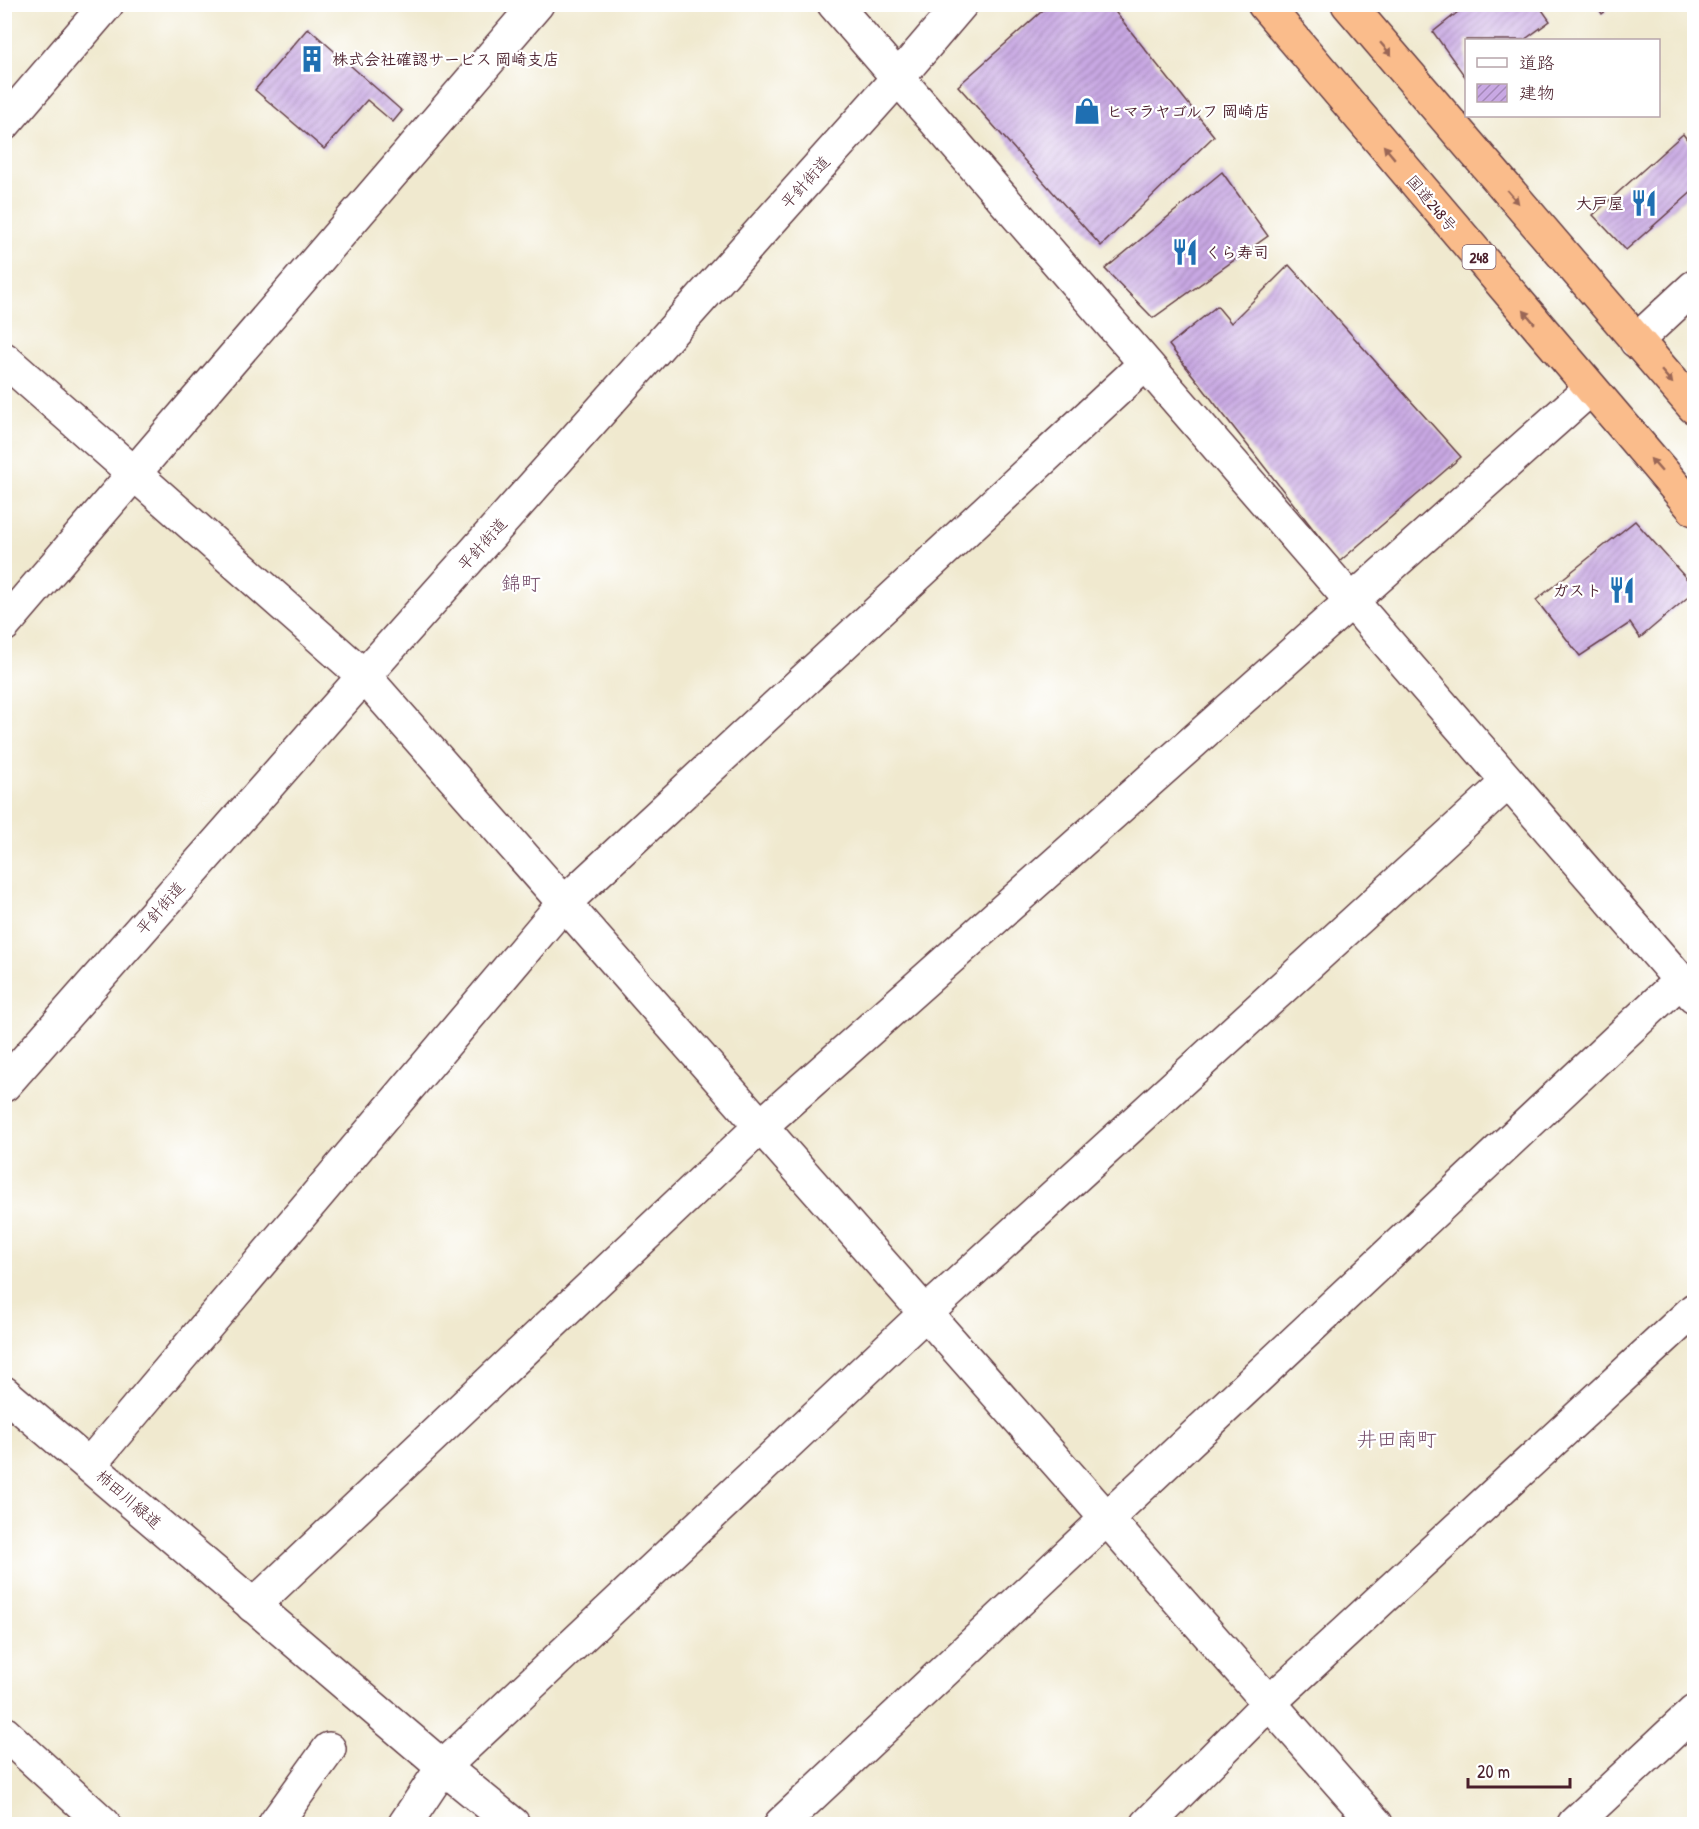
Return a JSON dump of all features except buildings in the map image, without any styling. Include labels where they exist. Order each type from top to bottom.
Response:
[{"type":"highway","name":"国道248号","points":[[1264,4],[1590,389],[1695,509]]},
{"type":"highway","points":[[1348,4],[1636,342],[1695,407]]},
{"type":"street","points":[[4,124],[107,4]]},
{"type":"street","points":[[4,625],[537,4]]},
{"type":"street","points":[[781,1824],[1107,1519],[1688,988],[834,4]]},
{"type":"street","name":"平針街道","points":[[4,1085],[961,4]]},
{"type":"street","points":[[1636,342],[1695,287]]},
{"type":"street","points":[[4,359],[364,676],[1376,1824]]},
{"type":"street","points":[[88,1465],[564,903],[1145,364]]},
{"type":"street","points":[[253,1606],[761,1126],[1590,389]]},
{"type":"street","points":[[405,1824],[443,1767],[926,1313],[1509,782]]},
{"type":"street","points":[[1148,1824],[1269,1703],[1695,1310]]},
{"type":"street","name":"柿田川緑道","points":[[4,1393],[443,1767]]},
{"type":"street","points":[[1574,1824],[1695,1712]]},
{"type":"street","points":[[4,1733],[104,1824]]},
{"type":"street","points":[[275,1824],[329,1749]]},
{"type":"street","points":[[443,1767],[513,1824]]},
{"type":"place","name":"株式会社確認サービス 岡崎支店","points":[[312,59]]},
{"type":"place","name":"ヒマラヤゴルフ 岡崎店","points":[[1087,111]]},
{"type":"place","name":"大戸屋","points":[[1644,203]]},
{"type":"place","name":"くら寿司","points":[[1185,252]]},
{"type":"place","name":"ガスト","points":[[1622,590]]},
{"type":"district","name":"錦町","points":[[521,582]]},
{"type":"district","name":"井田南町","points":[[1397,1438]]}]
